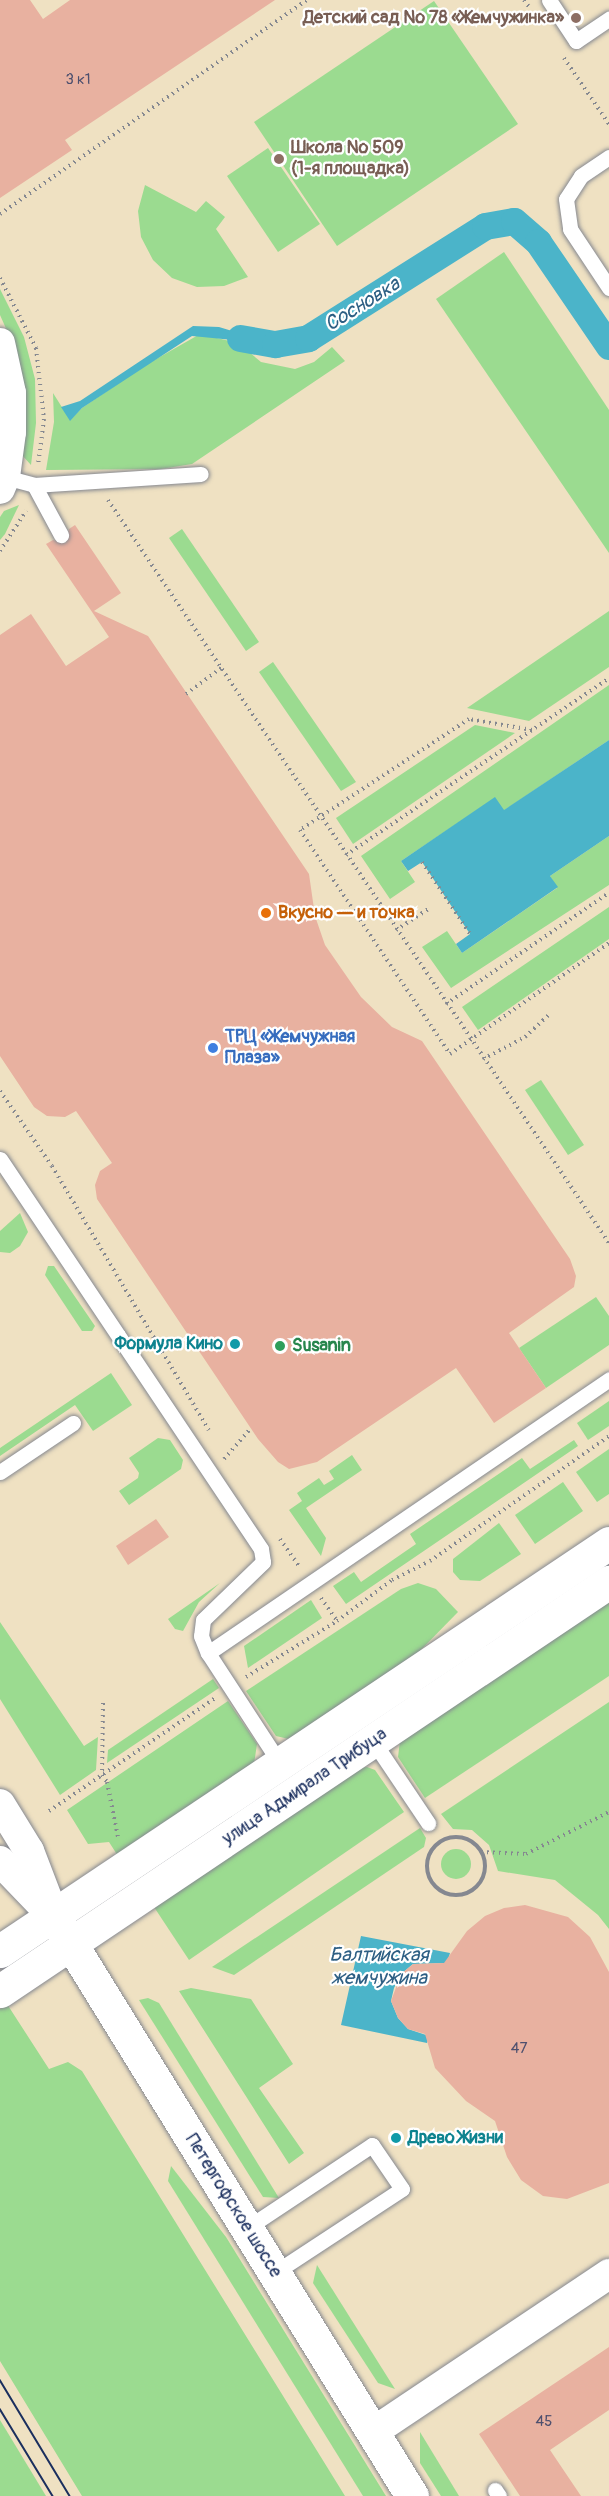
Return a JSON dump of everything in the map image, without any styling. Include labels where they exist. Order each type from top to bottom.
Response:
[{"type":"street","points":[[0,343],[11,393],[3,483]]},
{"type":"street","name":"улица Адмирала Трибуца","points":[[0,1951],[609,1542]]},
{"type":"street","name":"улица Адмирала Трибуца","points":[[0,1991],[609,1582]]},
{"type":"street","name":"Петергофское шоссе","points":[[0,1804],[29,1851],[54,1916],[412,2496]]},
{"type":"street","name":"Петергофское шоссе","points":[[0,1861],[54,1916]]},
{"type":"street","points":[[373,2432],[609,2274]]},
{"type":"lane","points":[[549,0],[576,41],[609,19]]},
{"type":"lane","points":[[609,157],[581,176],[567,199],[570,229],[609,288]]},
{"type":"lane","points":[[3,483],[34,485],[201,474]]},
{"type":"lane","points":[[34,485],[61,535]]},
{"type":"lane","points":[[0,1159],[261,1549],[263,1562],[203,1620],[201,1636],[207,1653],[299,1791]]},
{"type":"lane","points":[[207,1653],[609,1379]]},
{"type":"lane","points":[[0,1472],[73,1423]]},
{"type":"lane","points":[[373,1741],[428,1822]]},
{"type":"lane","points":[[247,2228],[372,2145],[402,2189],[274,2272]]},
{"type":"path","points":[[0,214],[307,0]]},
{"type":"path","points":[[524,0],[531,10]]},
{"type":"path","points":[[557,48],[609,124]]},
{"type":"path","points":[[94,480],[470,1041],[609,1243]]},
{"type":"path","points":[[186,694],[221,668]]},
{"type":"path","points":[[346,855],[609,678]]},
{"type":"path","points":[[532,730],[469,719],[300,830],[450,1054],[609,943]]},
{"type":"path","points":[[422,862],[470,934]]},
{"type":"path","points":[[446,1004],[609,893]]},
{"type":"path","points":[[396,930],[430,908]]},
{"type":"path","points":[[483,1059],[525,1036],[550,1014]]},
{"type":"path","points":[[0,1091],[52,1166],[213,1438]]},
{"type":"path","points":[[208,1469],[225,1458],[251,1428]]},
{"type":"path","points":[[49,1811],[230,1688],[337,1621],[609,1436]]},
{"type":"path","points":[[219,1448],[232,1467]]},
{"type":"path","points":[[276,1533],[337,1621]]},
{"type":"path","points":[[103,1703],[102,1775],[108,1782],[118,1840]]},
{"type":"path","points":[[481,1852],[483,1874],[470,1891],[448,1894],[430,1880],[428,1858],[441,1841],[463,1838],[481,1852],[526,1854],[609,1812]]},
{"type":"green space","points":[[434,1],[518,124],[337,246],[254,122]]},
{"type":"green space","points":[[268,148],[320,224],[278,252],[227,176]]},
{"type":"green space","points":[[145,185],[196,212],[206,201],[225,217],[216,229],[248,277],[224,286],[197,287],[172,278],[153,260],[141,237],[138,211]]},
{"type":"green space","points":[[504,252],[609,410],[609,553],[436,299]]},
{"type":"green space","points":[[0,289],[24,337],[35,379],[36,423],[31,465],[21,454],[12,342],[0,315]]},
{"type":"green space","points":[[200,334],[238,343],[261,362],[295,369],[314,362],[332,347],[345,361],[192,464],[161,469],[46,470],[54,422],[53,393],[70,420],[82,408],[144,366]]},
{"type":"green space","points":[[19,505],[0,540],[0,517],[4,511]]},
{"type":"green space","points":[[182,529],[259,642],[246,651],[169,538]]},
{"type":"green space","points":[[609,611],[609,667],[529,721],[467,708]]},
{"type":"green space","points":[[273,662],[356,782],[341,791],[259,672]]},
{"type":"green space","points":[[609,685],[609,740],[503,811],[495,798],[401,861],[415,882],[390,899],[361,856]]},
{"type":"green space","points":[[475,725],[515,733],[353,844],[336,818]]},
{"type":"green space","points":[[609,836],[609,885],[451,988],[422,947],[447,931],[462,953],[557,888],[550,876]]},
{"type":"green space","points":[[609,907],[609,939],[478,1030],[462,1007]]},
{"type":"green space","points":[[541,1080],[584,1145],[568,1155],[525,1090]]},
{"type":"green space","points":[[20,1213],[28,1232],[20,1246],[10,1253],[0,1252],[0,1231]]},
{"type":"green space","points":[[48,1266],[54,1266],[95,1326],[92,1331],[82,1331],[45,1275]]},
{"type":"green space","points":[[596,1297],[609,1316],[609,1345],[546,1388],[519,1348]]},
{"type":"green space","points":[[111,1373],[132,1405],[93,1431],[75,1405],[0,1456],[0,1448]]},
{"type":"green space","points":[[609,1401],[609,1426],[588,1440],[577,1423]]},
{"type":"green space","points":[[158,1438],[170,1440],[183,1460],[181,1469],[129,1505],[119,1491],[138,1478],[139,1473],[129,1458]]},
{"type":"green space","points":[[574,1440],[578,1446],[346,1604],[333,1586],[354,1572],[361,1582],[416,1544],[410,1534],[522,1458],[530,1469]]},
{"type":"green space","points":[[609,1449],[609,1494],[597,1502],[576,1472]]},
{"type":"green space","points":[[352,1455],[362,1470],[306,1508],[326,1538],[321,1556],[289,1510],[302,1501],[297,1493],[319,1478],[324,1485],[334,1479],[329,1471]]},
{"type":"green space","points":[[563,1482],[583,1511],[535,1544],[515,1515]]},
{"type":"green space","points":[[499,1523],[521,1554],[480,1581],[460,1580],[453,1572],[453,1559]]},
{"type":"green space","points":[[220,1583],[199,1602],[183,1631],[175,1629],[168,1619]]},
{"type":"green space","points":[[418,1583],[436,1589],[458,1612],[409,1662],[293,1740],[276,1736],[246,1691],[401,1589]]},
{"type":"green space","points":[[311,1600],[322,1618],[248,1668],[244,1646]]},
{"type":"green space","points":[[609,1601],[609,1676],[425,1798],[398,1757],[400,1741]]},
{"type":"green space","points":[[0,1622],[84,1746],[98,1737],[96,1770],[60,1795],[0,1699]]},
{"type":"green space","points":[[213,1679],[219,1688],[107,1763],[108,1750]]},
{"type":"green space","points":[[228,1701],[257,1744],[254,1764],[118,1856],[109,1842],[88,1844],[67,1810]]},
{"type":"green space","points":[[609,1702],[609,1929],[598,1915],[555,1880],[498,1871],[489,1845],[472,1830],[453,1829],[441,1814]]},
{"type":"green space","points":[[367,1767],[375,1770],[404,1812],[189,1960],[154,1907],[358,1768]]},
{"type":"green space","points":[[420,1828],[426,1838],[424,1847],[234,1975],[212,1967]]},
{"type":"green space","points":[[456,1849],[467,1853],[471,1864],[467,1875],[456,1879],[445,1875],[441,1864],[445,1853]]},
{"type":"green space","points":[[191,1988],[251,1999],[293,2064],[259,2088],[304,2153],[289,2164],[179,1991]]},
{"type":"green space","points":[[148,1998],[159,2003],[279,2198],[263,2197],[139,2000]]},
{"type":"green space","points":[[7,2004],[49,2069],[68,2062],[82,2071],[345,2496],[82,2496],[0,2361],[0,2009]]},
{"type":"green space","points":[[171,2166],[226,2237],[386,2496],[363,2496],[168,2181]]},
{"type":"green space","points":[[317,2265],[395,2389],[378,2383],[313,2283]]},
{"type":"green space","points":[[0,2420],[46,2496],[0,2496]]},
{"type":"green space","points":[[420,2432],[459,2496],[441,2496],[420,2463]]},
{"type":"water","points":[[193,326],[219,327],[275,344],[192,336],[82,408],[70,421],[61,407],[80,401]]},
{"type":"water","points":[[609,740],[609,836],[550,876],[558,887],[462,953],[456,944],[470,934],[422,862],[408,871],[401,861],[495,797],[504,810]]},
{"type":"water","name":"Балтийская жемчужина","points":[[361,1936],[450,1953],[447,1963],[413,1964],[401,1974],[394,1988],[391,2001],[398,2018],[408,2029],[429,2036],[427,2043],[341,2025]]},
{"type":"building","points":[[0,0],[30,0],[43,19],[70,0],[275,0],[65,140],[72,150],[0,198]]},
{"type":"building","name":"ТРЦ «Жемчужная Плаза»","points":[[75,525],[121,593],[94,611],[148,636],[309,874],[315,916],[325,945],[361,997],[392,1027],[422,1041],[570,1259],[576,1276],[574,1287],[509,1333],[546,1388],[494,1423],[456,1368],[317,1462],[289,1469],[278,1462],[258,1439],[97,1199],[95,1185],[100,1171],[112,1163],[76,1111],[65,1117],[47,1116],[34,1107],[0,1056],[0,635],[31,614],[66,666],[109,637],[46,544],[53,540],[66,543],[69,529]]},
{"type":"building","points":[[156,1519],[169,1537],[128,1565],[116,1546]]},
{"type":"building","name":"Балтийская жемчужина","points":[[525,1905],[568,1917],[590,1937],[609,1972],[609,2183],[567,2199],[543,2196],[521,2180],[507,2157],[495,2121],[466,2101],[435,2068],[425,2034],[408,2029],[398,2018],[391,2001],[401,1974],[413,1964],[444,1963],[467,1931],[485,1916],[504,1908]]},
{"type":"building","points":[[609,2347],[609,2410],[550,2450],[581,2496],[520,2496],[479,2434]]},
{"type":"waterway","name":"Сосновка","points":[[240,338],[275,344],[308,338],[485,226],[514,221],[538,242],[609,346]]},
{"type":"tram line","points":[[0,2380],[70,2496]]},
{"type":"tram line","points":[[0,2409],[53,2496]]},
{"type":"place","name":"Детский сад № 78 «Жемчужинка»","points":[[576,18]]},
{"type":"place","name":"Школа № 509 (1-я площадка)","points":[[279,159]]},
{"type":"place","name":"Вкусно — и точка","points":[[266,913]]},
{"type":"place","name":"ТРЦ «Жемчужная Плаза»","points":[[213,1048]]},
{"type":"place","name":"Формула Кино","points":[[235,1344]]},
{"type":"place","name":"Susanin","points":[[280,1346]]},
{"type":"place","name":"Древо Жизни","points":[[396,2138]]}]
